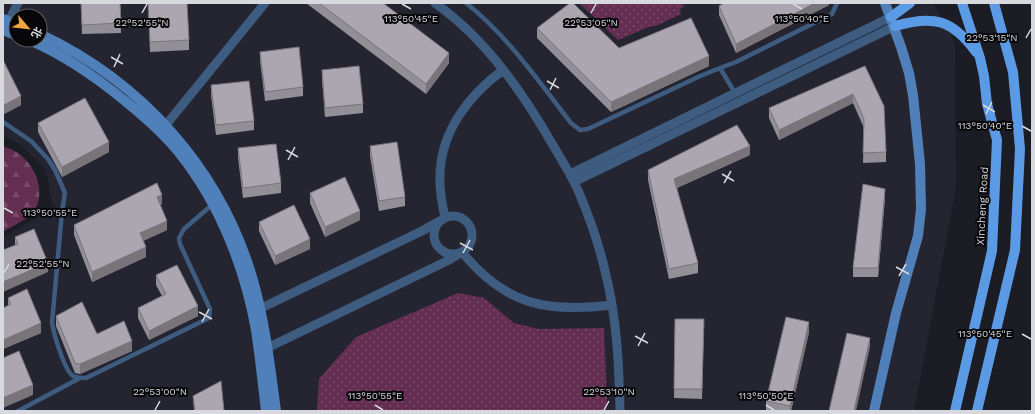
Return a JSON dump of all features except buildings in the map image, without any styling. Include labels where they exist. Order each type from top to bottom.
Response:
[{"type":"main road","points":[[874,411],[896,314],[918,236],[921,209],[920,164],[913,95],[909,73],[893,22],[885,3]]},
{"type":"main road","points":[[893,22],[910,3]]},
{"type":"main road","name":"Xincheng Road","points":[[955,411],[992,251],[997,140],[987,104],[984,76],[980,58],[962,3]]},
{"type":"main road","points":[[977,411],[1015,250],[1020,148],[1013,72],[994,3]]},
{"type":"main road","points":[[893,22],[925,20],[950,26],[964,38],[980,58]]},
{"type":"main road","points":[[48,38],[78,54],[104,73],[144,105],[163,129],[213,204],[230,241],[256,310]]},
{"type":"main road","points":[[46,48],[60,55],[96,78],[163,129],[200,166],[228,214],[243,250],[276,411]]},
{"type":"main road","points":[[263,350],[266,411]]},
{"type":"street","points":[[7,25],[18,3]]},
{"type":"street","points":[[163,129],[265,3]]},
{"type":"street","points":[[435,3],[450,14],[482,44],[503,70],[529,105],[572,178],[584,206],[600,252],[612,305],[618,356],[620,411]]},
{"type":"street","points":[[572,178],[893,22]]},
{"type":"street","points":[[572,178],[735,93],[893,22]]},
{"type":"street","points":[[445,218],[440,175],[441,160],[445,144],[452,128],[468,102],[478,90],[503,70]]},
{"type":"street","points":[[256,310],[422,231],[445,218],[451,216],[462,218],[470,226],[472,238],[470,244],[462,252],[263,350]]},
{"type":"street","points":[[445,218],[436,226],[434,238],[436,244],[444,252],[456,254],[462,252]]},
{"type":"street","points":[[462,252],[486,278],[503,290],[522,300],[558,308],[612,305]]},
{"type":"lane","points":[[466,3],[498,32],[523,61],[571,123],[580,130],[588,129],[698,77],[736,62],[832,14],[837,3]]},
{"type":"lane","points":[[720,68],[735,93]]},
{"type":"lane","points":[[3,122],[31,141],[40,150],[55,170],[64,193],[52,323],[54,336],[64,362],[72,375],[80,378],[86,378],[209,318],[210,309],[180,244],[179,238],[184,229],[213,204]]},
{"type":"lane","points":[[18,411],[80,378]]},
{"type":"shaded area","points":[[3,3],[933,3],[955,41],[956,188],[914,411],[3,411],[3,237],[53,208],[46,170],[20,144],[3,136]]},
{"type":"green space","points":[[579,3],[683,3],[684,6],[680,9],[681,14],[656,26],[651,26],[618,40]]},
{"type":"green space","points":[[3,146],[20,154],[29,164],[37,179],[39,195],[35,210],[29,216],[3,232]]},
{"type":"green space","points":[[458,293],[484,298],[514,323],[538,329],[604,328],[607,402],[606,411],[317,411],[319,379],[356,337]]}]
